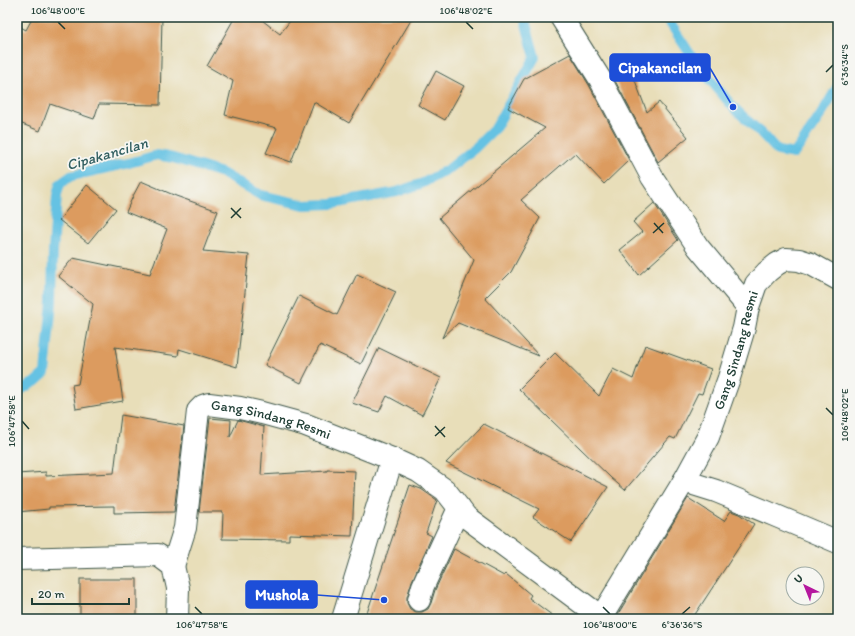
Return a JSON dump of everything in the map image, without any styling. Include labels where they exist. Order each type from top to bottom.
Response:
[{"type":"street","points":[[561,17],[600,79],[652,177],[698,248],[748,307]]},
{"type":"street","name":"Gang Sindang Resmi","points":[[173,566],[185,528],[198,411],[202,406],[209,404],[240,408],[306,425],[392,459],[418,471],[445,490],[466,517],[601,618],[684,481],[708,437],[729,378],[744,328],[748,307],[756,284],[767,272],[786,259],[799,260],[811,264],[838,279]]},
{"type":"street","points":[[343,619],[392,459]]},
{"type":"street","points":[[684,481],[716,491],[838,542]]},
{"type":"street","points":[[419,600],[423,586],[459,508]]},
{"type":"street","points":[[17,559],[158,555],[173,566],[178,588],[177,619]]},
{"type":"building","points":[[33,17],[162,17],[160,105],[99,104],[94,119],[50,104],[40,131],[17,122],[17,25],[26,30]]},
{"type":"building","points":[[235,17],[258,17],[280,34],[293,17],[413,17],[349,123],[314,102],[291,162],[266,153],[277,128],[225,115],[233,81],[207,66]]},
{"type":"building","points":[[570,54],[589,85],[629,160],[604,184],[575,153],[521,200],[540,218],[511,272],[485,298],[539,356],[458,323],[442,338],[474,260],[439,218],[545,128],[508,108],[524,79]]},
{"type":"building","points":[[631,70],[647,112],[659,102],[688,137],[658,162],[613,77]]},
{"type":"building","points":[[436,71],[464,86],[445,120],[418,105]]},
{"type":"building","points":[[141,181],[176,196],[218,211],[203,251],[249,255],[237,367],[179,349],[178,356],[115,347],[123,401],[76,409],[72,385],[78,384],[93,304],[58,276],[73,258],[150,274],[167,229],[126,212]]},
{"type":"building","points":[[87,185],[116,209],[88,243],[59,220]]},
{"type":"building","points":[[654,203],[678,240],[639,275],[620,250],[642,232],[633,222]]},
{"type":"building","points":[[357,274],[396,292],[361,364],[320,345],[301,383],[265,365],[299,296],[337,315]]},
{"type":"building","points":[[645,345],[711,369],[702,394],[698,393],[675,439],[670,437],[625,490],[519,389],[555,353],[599,396],[613,369],[633,379]]},
{"type":"building","points":[[379,348],[441,378],[422,415],[387,396],[379,412],[352,403]]},
{"type":"building","points":[[121,415],[184,426],[174,512],[114,513],[114,506],[49,507],[49,509],[17,512],[17,474],[46,472],[46,476],[114,473]]},
{"type":"building","points":[[210,418],[231,420],[230,437],[238,420],[264,427],[261,475],[327,470],[355,471],[352,536],[289,534],[289,540],[222,539],[223,512],[199,512]]},
{"type":"building","points":[[484,424],[608,487],[571,542],[533,517],[539,509],[446,463]]},
{"type":"building","points":[[410,485],[421,489],[437,500],[426,533],[432,536],[412,581],[407,597],[407,603],[410,609],[416,612],[422,612],[428,609],[454,549],[504,576],[506,574],[531,595],[529,598],[557,619],[365,619]]},
{"type":"building","points":[[688,498],[724,521],[731,511],[739,514],[754,524],[692,619],[615,619]]},
{"type":"building","points":[[80,579],[137,579],[137,619],[80,619]]},
{"type":"waterway","name":"Cipakancilan","points":[[17,391],[35,382],[45,373],[52,302],[53,251],[57,195],[60,184],[71,176],[157,155],[173,158],[222,173],[260,195],[305,205],[332,204],[397,192],[423,183],[450,168],[475,148],[496,127],[535,57],[524,17]]},
{"type":"waterway","name":"Cipakancilan","points":[[666,17],[696,63],[733,107],[778,151],[794,154],[838,86]]},
{"type":"place","name":"Cipakancilan","points":[[733,107]]},
{"type":"place","name":"Mushola","points":[[384,600]]}]
